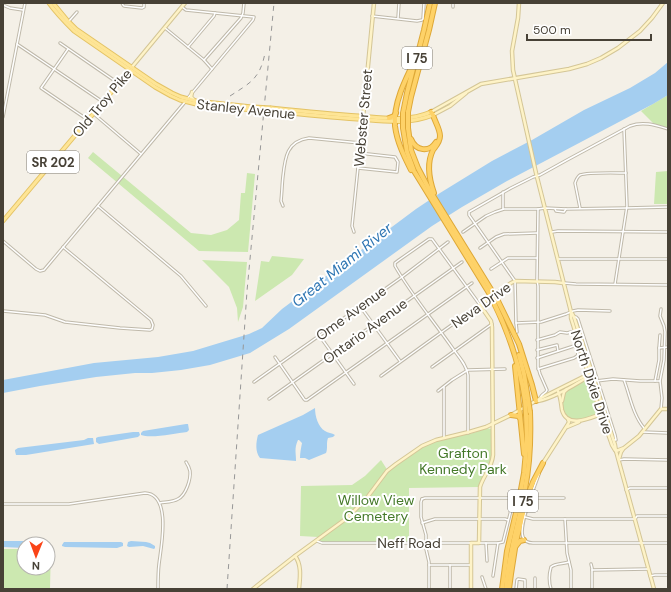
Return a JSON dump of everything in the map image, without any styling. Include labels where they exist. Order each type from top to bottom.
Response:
[{"type":"highway","name":"I 75","points":[[430,3],[407,93],[405,145],[414,171],[438,203],[509,324],[522,365],[527,400],[531,432],[528,471],[507,572],[506,589]]},
{"type":"highway","name":"I 75","points":[[406,113],[435,3]]},
{"type":"highway","points":[[416,58],[399,98],[395,120],[396,132],[400,146],[412,171],[428,189]]},
{"type":"highway","points":[[389,118],[394,116],[396,112]]},
{"type":"highway","points":[[406,129],[411,141],[416,147],[423,149],[431,147],[438,137],[438,132],[432,114]]},
{"type":"highway","points":[[428,189],[429,163],[433,150],[440,139],[440,134],[432,114]]},
{"type":"highway","name":"I 75","points":[[428,189],[432,201],[451,227]]},
{"type":"highway","name":"I 75","points":[[495,300],[515,357],[527,400]]},
{"type":"highway","points":[[509,324],[518,344],[538,400]]},
{"type":"highway","points":[[515,357],[525,461]]},
{"type":"highway","name":"I 75","points":[[502,589],[507,551],[523,482],[528,413]]},
{"type":"highway","points":[[511,415],[518,416],[520,418]]},
{"type":"highway","points":[[509,589],[515,548],[526,500],[543,463]]},
{"type":"highway","points":[[515,548],[520,541],[524,540]]},
{"type":"main road","name":"Stanley Avenue","points":[[49,3],[60,18],[74,31],[131,69]]},
{"type":"main road","name":"Stanley Avenue","points":[[53,3],[68,22],[170,96],[204,105],[252,108]]},
{"type":"main road","name":"Old Troy Pike","points":[[3,221],[119,84],[185,3]]},
{"type":"main road","name":"Webster Street","points":[[363,118],[374,3]]},
{"type":"main road","name":"North Dixie Drive","points":[[519,3],[512,57],[514,78],[571,312],[571,318],[578,330],[595,397],[612,445],[616,451]]},
{"type":"main road","name":"Stanley Avenue","points":[[186,100],[270,110],[413,121],[432,114],[477,86],[569,69],[601,58],[622,45],[640,31],[663,3]]},
{"type":"main road","points":[[192,92],[191,97],[196,101]]},
{"type":"main road","name":"Stanley Avenue","points":[[363,118],[389,118],[395,120]]},
{"type":"main road","name":"Neva Drive","points":[[480,305],[516,281],[564,283]]},
{"type":"main road","points":[[479,543],[480,487],[489,469],[492,458],[493,424],[492,324],[490,318],[480,305]]},
{"type":"main road","name":"North Dixie Drive","points":[[571,312],[597,381],[605,407],[626,490],[654,589]]},
{"type":"main road","points":[[586,353],[590,371],[589,376]]},
{"type":"main road","points":[[583,377],[586,370],[586,363]]},
{"type":"main road","points":[[544,396],[550,396],[567,389],[589,376]]},
{"type":"main road","points":[[253,589],[353,514],[390,468],[422,446],[432,441],[476,431],[493,424],[572,382],[589,376]]},
{"type":"main road","points":[[589,376],[592,377],[596,390],[601,398]]},
{"type":"main road","points":[[581,381],[588,380],[591,383]]},
{"type":"main road","points":[[538,400],[544,400],[567,387],[572,382]]},
{"type":"main road","points":[[561,403],[564,392],[567,389]]},
{"type":"main road","points":[[557,393],[563,413],[568,419],[574,421],[582,420]]},
{"type":"main road","points":[[595,397],[601,408],[605,407]]},
{"type":"main road","points":[[616,451],[636,439],[661,409],[668,409]]},
{"type":"main road","points":[[565,428],[582,420],[601,414]]},
{"type":"main road","points":[[543,463],[569,422],[568,419]]},
{"type":"main road","points":[[609,436],[612,441],[614,440]]},
{"type":"main road","points":[[619,460],[621,452],[626,446]]},
{"type":"main road","points":[[471,543],[471,589]]},
{"type":"main road","name":"Neff Road","points":[[471,543],[479,543]]},
{"type":"main road","points":[[295,556],[299,565],[300,589]]},
{"type":"street","points":[[6,7],[7,3]]},
{"type":"street","points":[[3,117],[25,3]]},
{"type":"street","points":[[122,4],[124,6],[142,8],[144,7],[144,3]]},
{"type":"street","points":[[204,60],[242,16],[244,3]]},
{"type":"street","points":[[398,18],[399,3]]},
{"type":"street","points":[[372,16],[417,21],[422,20],[424,3]]},
{"type":"street","points":[[452,7],[453,3]]},
{"type":"street","points":[[3,5],[6,7],[24,10]]},
{"type":"street","points":[[3,241],[36,269],[41,271],[46,267],[212,70],[254,17],[186,10],[182,7]]},
{"type":"street","points":[[68,22],[78,12]]},
{"type":"street","points":[[188,47],[215,13]]},
{"type":"street","points":[[165,28],[204,60],[212,70]]},
{"type":"street","points":[[60,43],[119,84]]},
{"type":"street","points":[[17,44],[103,102]]},
{"type":"street","points":[[68,49],[41,88],[88,120]]},
{"type":"street","points":[[93,114],[141,154]]},
{"type":"street","name":"Webster Street","points":[[354,232],[352,226],[363,118]]},
{"type":"street","points":[[517,332],[516,281],[468,213],[482,203],[537,176],[635,124],[654,124],[668,129]]},
{"type":"street","points":[[615,284],[627,200],[624,129]]},
{"type":"street","points":[[282,206],[281,201],[284,161],[288,150],[294,144],[303,139],[309,138],[360,143]]},
{"type":"street","points":[[358,168],[397,172],[398,162],[395,156],[359,153]]},
{"type":"street","points":[[580,208],[575,183],[577,178],[584,174],[626,173]]},
{"type":"street","points":[[503,192],[503,209]]},
{"type":"street","points":[[98,206],[182,276],[206,306]]},
{"type":"street","points":[[463,232],[486,216],[503,209],[545,208],[564,212],[566,209],[580,208],[668,207]]},
{"type":"street","points":[[538,208],[537,358],[538,369],[547,390],[538,400]]},
{"type":"street","points":[[551,233],[558,231],[668,232]]},
{"type":"street","points":[[480,248],[496,237],[504,234],[537,233]]},
{"type":"street","points":[[468,433],[466,366],[395,267],[395,264],[431,238],[480,305]]},
{"type":"street","name":"Ome Avenue","points":[[254,382],[402,277],[448,242]]},
{"type":"street","points":[[3,311],[45,315],[65,322],[120,328],[150,330],[153,328],[151,320],[63,247]]},
{"type":"street","points":[[491,269],[502,261],[511,257],[537,258]]},
{"type":"street","points":[[558,259],[668,259]]},
{"type":"street","name":"Ontario Avenue","points":[[269,399],[462,262]]},
{"type":"street","points":[[275,357],[305,400],[308,400],[472,283]]},
{"type":"street","name":"Neva Drive","points":[[564,283],[668,284]]},
{"type":"street","name":"Neva Drive","points":[[381,376],[480,305]]},
{"type":"street","points":[[360,306],[400,362]]},
{"type":"street","points":[[661,309],[660,316],[664,329],[664,360],[660,381],[662,398],[661,409]]},
{"type":"street","points":[[516,323],[538,322],[578,310],[610,311]]},
{"type":"street","points":[[432,367],[492,324]]},
{"type":"street","points":[[537,340],[560,332],[567,333],[578,330],[605,407]]},
{"type":"street","points":[[320,335],[354,384]]},
{"type":"street","points":[[655,381],[659,360],[660,335]]},
{"type":"street","points":[[537,350],[557,345],[558,352]]},
{"type":"street","points":[[537,358],[575,347],[578,354],[577,356],[538,369]]},
{"type":"street","points":[[659,348],[668,347]]},
{"type":"street","points":[[438,391],[467,370],[505,369]]},
{"type":"street","points":[[597,381],[613,379],[660,381]]},
{"type":"street","points":[[624,380],[636,415],[645,429]]},
{"type":"street","points":[[444,387],[444,438]]},
{"type":"street","points":[[643,432],[668,433]]},
{"type":"street","points":[[619,460],[668,460]]},
{"type":"street","points":[[160,503],[175,501],[184,495],[190,472],[189,466],[186,462]]},
{"type":"street","points":[[543,463],[530,497],[525,517],[522,530],[524,540],[530,543],[668,543]]},
{"type":"street","points":[[626,490],[630,488],[668,488]]},
{"type":"street","points":[[3,504],[69,504],[145,493],[154,495],[160,503],[163,530],[158,589]]},
{"type":"street","points":[[530,497],[564,498]]},
{"type":"street","points":[[422,499],[509,498],[513,502],[508,520],[435,519],[422,523]]},
{"type":"street","points":[[422,499],[421,517],[426,532],[429,565],[429,589]]},
{"type":"street","points":[[525,517],[533,519],[565,520],[635,519],[637,516],[668,516]]},
{"type":"street","name":"Neff Road","points":[[479,543],[503,542],[508,520]]},
{"type":"street","points":[[565,520],[567,555],[571,570],[571,589]]},
{"type":"street","name":"Neff Road","points":[[316,541],[322,543],[471,543]]},
{"type":"street","points":[[486,543],[487,561]]},
{"type":"street","points":[[493,576],[498,543]]},
{"type":"street","points":[[551,589],[551,567],[555,564],[569,562]]},
{"type":"street","points":[[591,564],[592,589]]},
{"type":"street","points":[[429,565],[471,565]]},
{"type":"street","points":[[450,565],[450,589]]},
{"type":"street","points":[[592,570],[648,569]]},
{"type":"street","points":[[650,576],[668,575]]},
{"type":"street","points":[[482,577],[486,589]]},
{"type":"street","points":[[535,578],[535,589]]},
{"type":"street","points":[[516,589],[518,579],[525,580],[525,589]]},
{"type":"green space","points":[[668,95],[668,129],[654,124],[641,111]]},
{"type":"green space","points":[[93,152],[191,233],[211,235],[227,230],[239,220],[241,193],[245,193],[247,173],[255,174],[248,252],[199,251],[88,158]]},
{"type":"green space","points":[[668,171],[668,204],[654,204],[656,172]]},
{"type":"green space","points":[[272,256],[304,259],[292,275],[255,301],[261,261],[269,262]]},
{"type":"green space","points":[[202,260],[247,262],[243,307],[238,322],[237,308],[229,287]]},
{"type":"green space","points":[[585,381],[589,382],[590,384],[599,413],[584,419],[575,420],[566,415],[563,408],[566,391]]},
{"type":"green space","name":"Willow View Cemetery","points":[[487,428],[491,429],[492,432],[491,460],[490,466],[479,487],[409,488],[409,542],[321,542],[318,537],[300,536],[301,486],[352,485],[365,476],[381,460],[388,471],[428,444]]},
{"type":"green space","points":[[3,549],[16,549],[16,576],[50,576],[50,589],[3,589]]},
{"type":"water","name":"Great Miami River","points":[[668,62],[668,95],[507,181],[462,207],[432,226],[289,329],[250,353],[210,365],[181,370],[96,377],[3,393],[3,380],[94,363],[158,357],[193,351],[249,334],[262,328],[282,309],[416,209],[440,193],[492,161],[584,110],[630,88],[655,73]]},
{"type":"water","points":[[315,408],[316,418],[320,427],[326,432],[335,435],[328,438],[326,453],[309,460],[300,458],[302,443],[298,440],[296,448],[296,461],[260,458],[256,447],[258,435]]},
{"type":"water","points":[[188,424],[189,430],[187,432],[157,436],[141,435],[143,431]]},
{"type":"water","points":[[139,432],[140,435],[138,437],[99,444],[96,442],[96,438],[98,437]]},
{"type":"water","points":[[93,438],[94,444],[26,455],[16,455],[15,451],[18,448],[84,440]]},
{"type":"water","points":[[3,541],[16,541],[16,548],[3,547]]},
{"type":"water","points":[[64,542],[121,542],[123,543],[123,546],[117,548],[65,547],[62,546]]},
{"type":"water","points":[[128,542],[150,543],[155,546],[155,548],[127,546]]},
{"type":"railway","points":[[227,589],[247,291],[274,3]]},
{"type":"railway","points":[[230,96],[249,84],[257,75],[265,53]]},
{"type":"park label","name":"Grafton Kennedy Park","points":[[463,462]]}]
